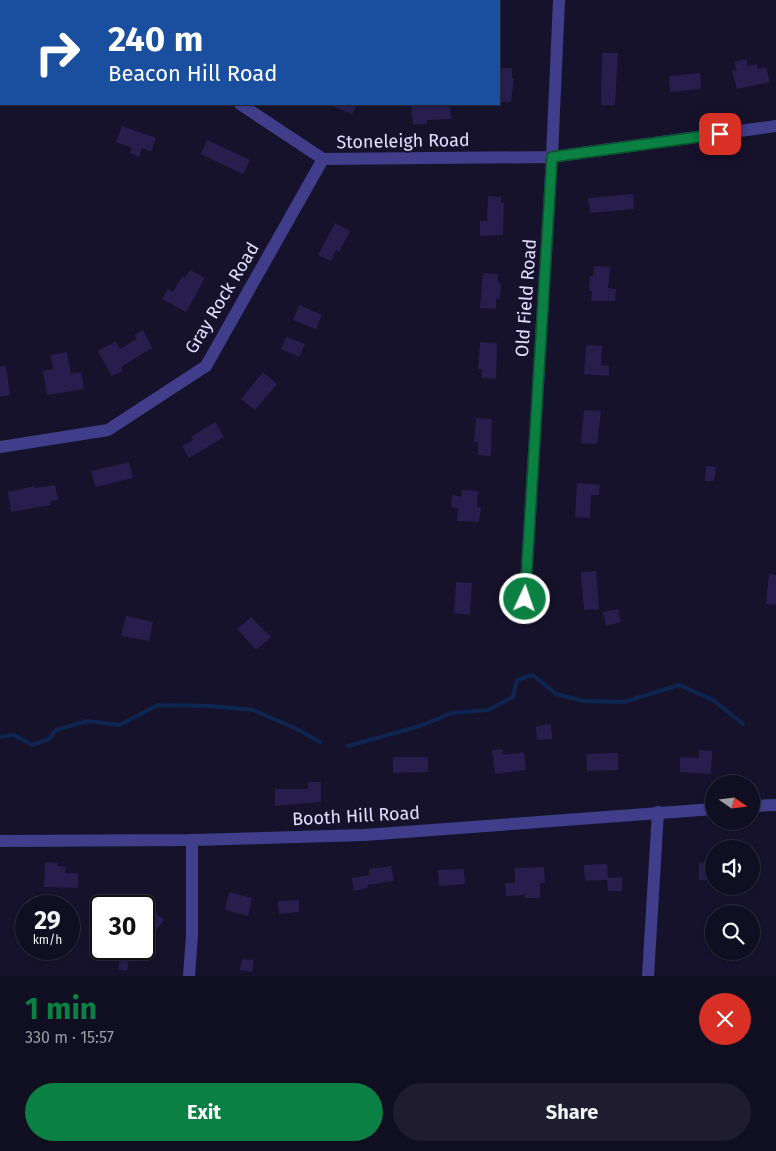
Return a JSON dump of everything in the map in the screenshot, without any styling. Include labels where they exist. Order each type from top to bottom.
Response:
[{"type":"street","name":"Old Field Road","points":[[525,599],[552,157],[559,0]]},
{"type":"street","name":"Stoneleigh Road","points":[[242,105],[323,159],[552,157],[776,126]]},
{"type":"street","name":"Gray Rock Road","points":[[0,447],[108,430],[206,366],[323,159]]},
{"type":"street","points":[[760,805],[776,804]]},
{"type":"street","name":"Booth Hill Road","points":[[0,841],[192,840],[364,835],[705,809]]},
{"type":"street","points":[[648,976],[658,812]]},
{"type":"street","points":[[189,976],[192,935],[192,840]]},
{"type":"building","points":[[602,53],[618,53],[615,105],[601,105]]},
{"type":"building","points":[[746,59],[748,66],[756,64],[758,69],[766,67],[770,82],[737,89],[732,71],[737,70],[734,62]]},
{"type":"building","points":[[500,68],[512,68],[512,78],[514,78],[511,102],[500,102]]},
{"type":"building","points":[[700,73],[701,89],[670,92],[669,76]]},
{"type":"building","points":[[330,105],[356,105],[352,114]]},
{"type":"building","points":[[411,105],[450,105],[451,119],[427,120],[427,124],[413,125]]},
{"type":"building","points":[[122,126],[156,138],[151,152],[142,148],[139,157],[130,153],[132,148],[116,142]]},
{"type":"building","points":[[207,140],[250,160],[243,174],[201,154]]},
{"type":"building","points":[[633,194],[634,209],[590,213],[588,198]]},
{"type":"building","points":[[488,196],[501,197],[501,203],[504,203],[503,235],[480,236],[480,221],[487,221]]},
{"type":"building","points":[[335,223],[350,231],[339,252],[336,250],[331,261],[318,255]]},
{"type":"building","points":[[594,266],[610,267],[608,288],[616,289],[615,301],[591,301],[592,291],[589,291],[590,276],[593,276]]},
{"type":"building","points":[[190,270],[205,278],[186,312],[162,299],[168,289],[173,292],[182,276],[185,278]]},
{"type":"building","points":[[483,273],[498,274],[498,283],[501,283],[500,299],[496,299],[496,309],[480,308]]},
{"type":"building","points":[[299,305],[322,315],[316,329],[293,320]]},
{"type":"building","points":[[143,330],[152,348],[121,367],[123,371],[112,376],[98,351],[116,341],[120,349],[137,339],[134,335]]},
{"type":"building","points":[[286,337],[305,344],[299,357],[281,349]]},
{"type":"building","points":[[480,342],[497,343],[496,379],[481,378],[482,369],[478,369]]},
{"type":"building","points":[[586,345],[602,346],[601,365],[609,366],[609,376],[584,374]]},
{"type":"building","points":[[67,352],[71,374],[81,372],[84,389],[47,395],[43,371],[53,369],[51,355]]},
{"type":"building","points":[[0,366],[6,366],[10,395],[0,397]]},
{"type":"building","points":[[263,372],[277,384],[255,410],[241,399]]},
{"type":"building","points":[[584,410],[601,411],[597,444],[581,443]]},
{"type":"building","points":[[476,418],[492,419],[491,456],[478,455],[478,442],[474,442]]},
{"type":"building","points":[[215,422],[224,437],[189,458],[182,446],[193,440],[191,437]]},
{"type":"building","points":[[129,462],[133,478],[95,487],[91,471]]},
{"type":"building","points":[[706,466],[716,467],[714,481],[705,481]]},
{"type":"building","points":[[577,483],[600,485],[599,495],[591,495],[590,518],[575,517]]},
{"type":"building","points":[[55,485],[58,500],[50,501],[51,505],[11,512],[8,492],[35,486],[35,488]]},
{"type":"building","points":[[462,490],[478,491],[477,507],[481,507],[479,522],[457,521],[458,508],[451,507],[452,495],[461,497]]},
{"type":"building","points":[[596,571],[599,609],[584,610],[581,572]]},
{"type":"building","points":[[769,574],[776,575],[776,605],[766,604]]},
{"type":"building","points":[[456,582],[472,583],[470,615],[454,613]]},
{"type":"building","points":[[618,609],[621,622],[606,626],[603,612]]},
{"type":"building","points":[[126,616],[153,622],[149,641],[121,636]]},
{"type":"building","points":[[251,617],[271,637],[256,650],[237,629]]},
{"type":"building","points":[[551,724],[552,739],[537,740],[536,726]]},
{"type":"building","points":[[502,749],[503,755],[524,752],[526,770],[495,774],[492,750]]},
{"type":"building","points":[[699,750],[712,751],[711,774],[680,772],[680,757],[699,758]]},
{"type":"building","points":[[618,753],[618,770],[587,771],[586,754]]},
{"type":"building","points":[[393,757],[428,757],[428,772],[393,773]]},
{"type":"building","points":[[308,782],[321,782],[321,802],[275,806],[275,789],[308,789]]},
{"type":"building","points":[[45,862],[58,863],[58,866],[66,867],[65,873],[78,873],[78,888],[44,887]]},
{"type":"building","points":[[699,863],[705,863],[705,880],[699,880]]},
{"type":"building","points":[[607,864],[608,878],[622,877],[622,891],[608,891],[607,880],[585,881],[584,865]]},
{"type":"building","points":[[391,866],[394,881],[367,885],[368,888],[354,891],[352,878],[369,875],[369,869]]},
{"type":"building","points":[[544,867],[545,883],[540,883],[540,898],[525,898],[525,895],[506,896],[505,883],[515,883],[515,868]]},
{"type":"building","points":[[464,869],[465,884],[439,886],[438,870]]},
{"type":"building","points":[[229,892],[252,898],[248,916],[225,910]]},
{"type":"building","points":[[299,900],[299,912],[279,914],[278,901]]},
{"type":"building","points":[[155,913],[164,920],[155,932]]},
{"type":"building","points":[[242,959],[254,960],[252,972],[240,970]]},
{"type":"building","points":[[120,960],[129,962],[127,971],[118,969]]},
{"type":"waterway","points":[[348,746],[420,726],[452,713],[488,710],[513,697],[517,680],[533,675],[556,694],[583,701],[624,702],[679,685],[713,700],[743,724]]},
{"type":"waterway","points":[[0,737],[14,735],[32,745],[49,739],[56,730],[87,721],[119,725],[158,705],[211,706],[253,710],[299,730],[320,742]]},
{"type":"route","points":[[525,599],[552,157],[720,134]]}]
